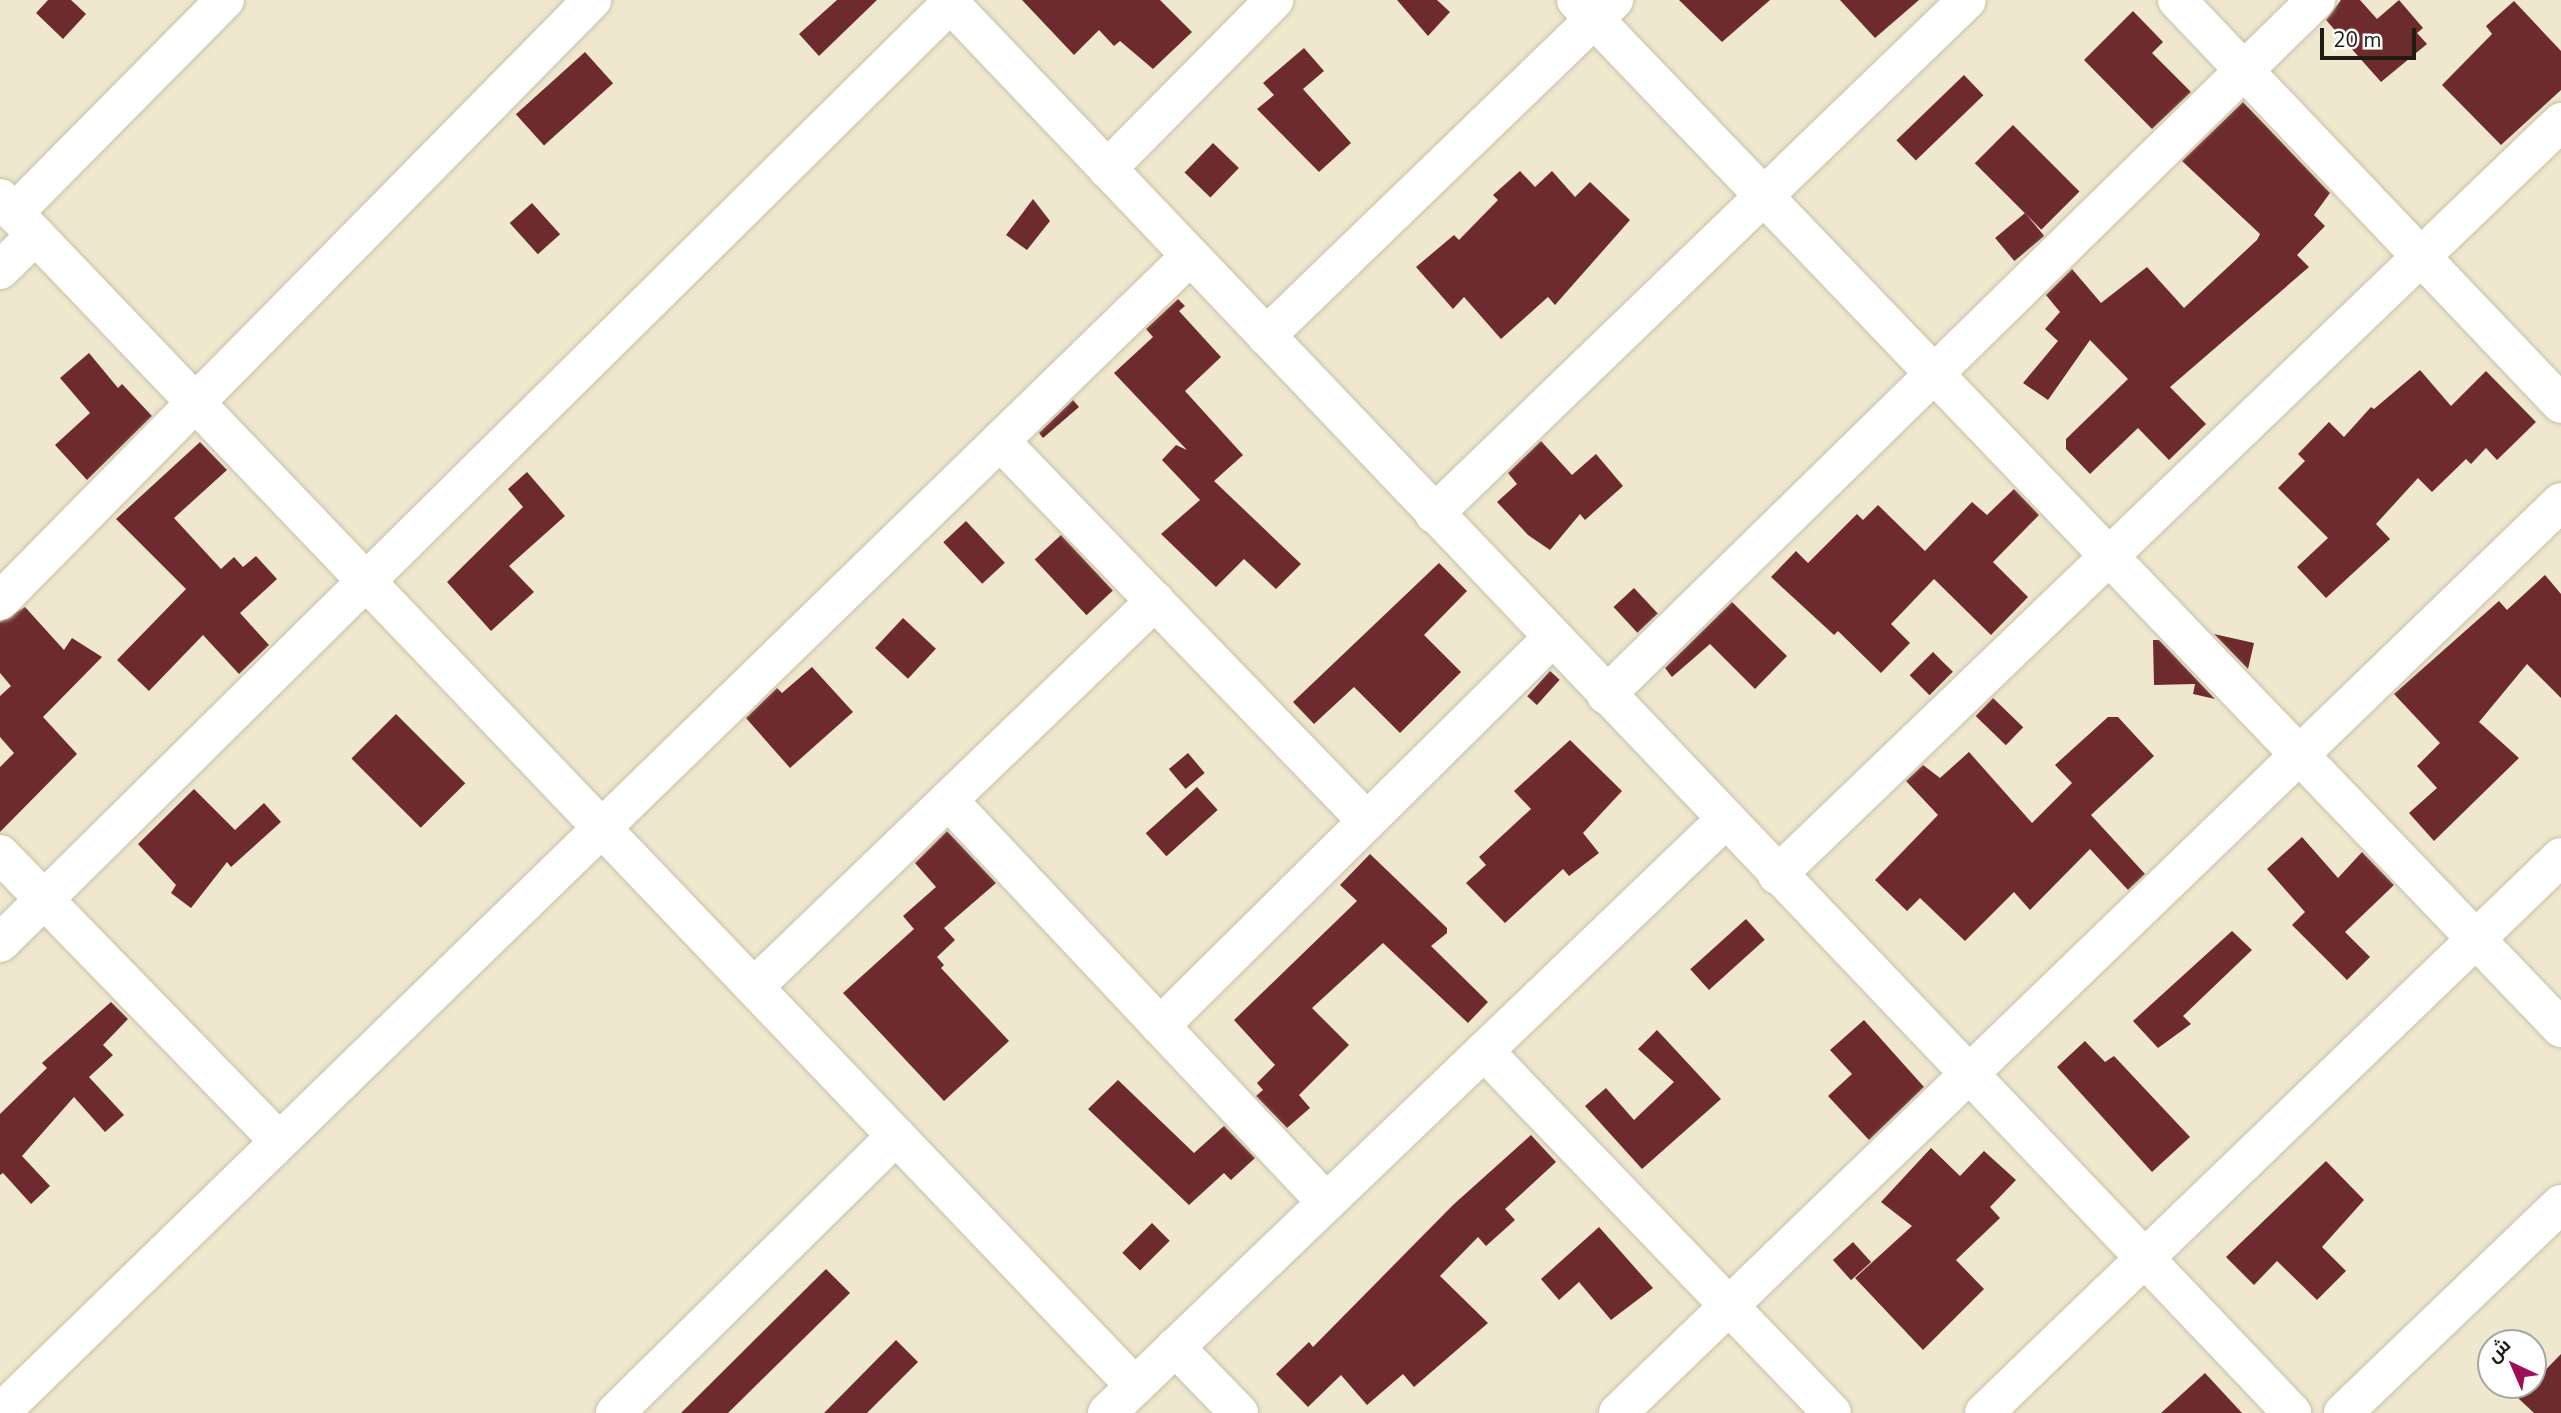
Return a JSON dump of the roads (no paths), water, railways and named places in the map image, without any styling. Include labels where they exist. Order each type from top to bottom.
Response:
[{"type":"street","points":[[0,270],[17,215],[225,0]]},
{"type":"street","points":[[0,601],[592,0]]},
{"type":"street","points":[[1107,169],[1275,0]]},
{"type":"street","points":[[1434,514],[1967,0]]},
{"type":"street","points":[[2177,0],[2561,404]]},
{"type":"street","points":[[1605,695],[2316,0]]},
{"type":"street","points":[[0,943],[949,2],[1776,875],[2292,1413]]},
{"type":"street","points":[[1266,337],[1595,6],[1764,196],[2561,1028]]},
{"type":"street","points":[[1776,875],[2561,122]]},
{"type":"street","points":[[17,215],[1135,1386]]},
{"type":"street","points":[[0,1413],[604,830],[1190,256]]},
{"type":"street","points":[[1000,441],[1367,821]]},
{"type":"street","points":[[1618,1413],[2561,502]]},
{"type":"street","points":[[754,987],[1155,601]]},
{"type":"street","points":[[1160,1026],[1552,638]]},
{"type":"street","points":[[948,800],[1326,1202]]},
{"type":"street","points":[[1107,1413],[1725,820]]},
{"type":"street","points":[[0,854],[279,1141]]},
{"type":"street","points":[[1984,1413],[2561,857]]},
{"type":"street","points":[[1484,1051],[1832,1413]]},
{"type":"street","points":[[615,1413],[896,1136]]},
{"type":"street","points":[[2343,1413],[2561,1204]]},
{"type":"street","points":[[1175,1347],[1239,1413]]}]
